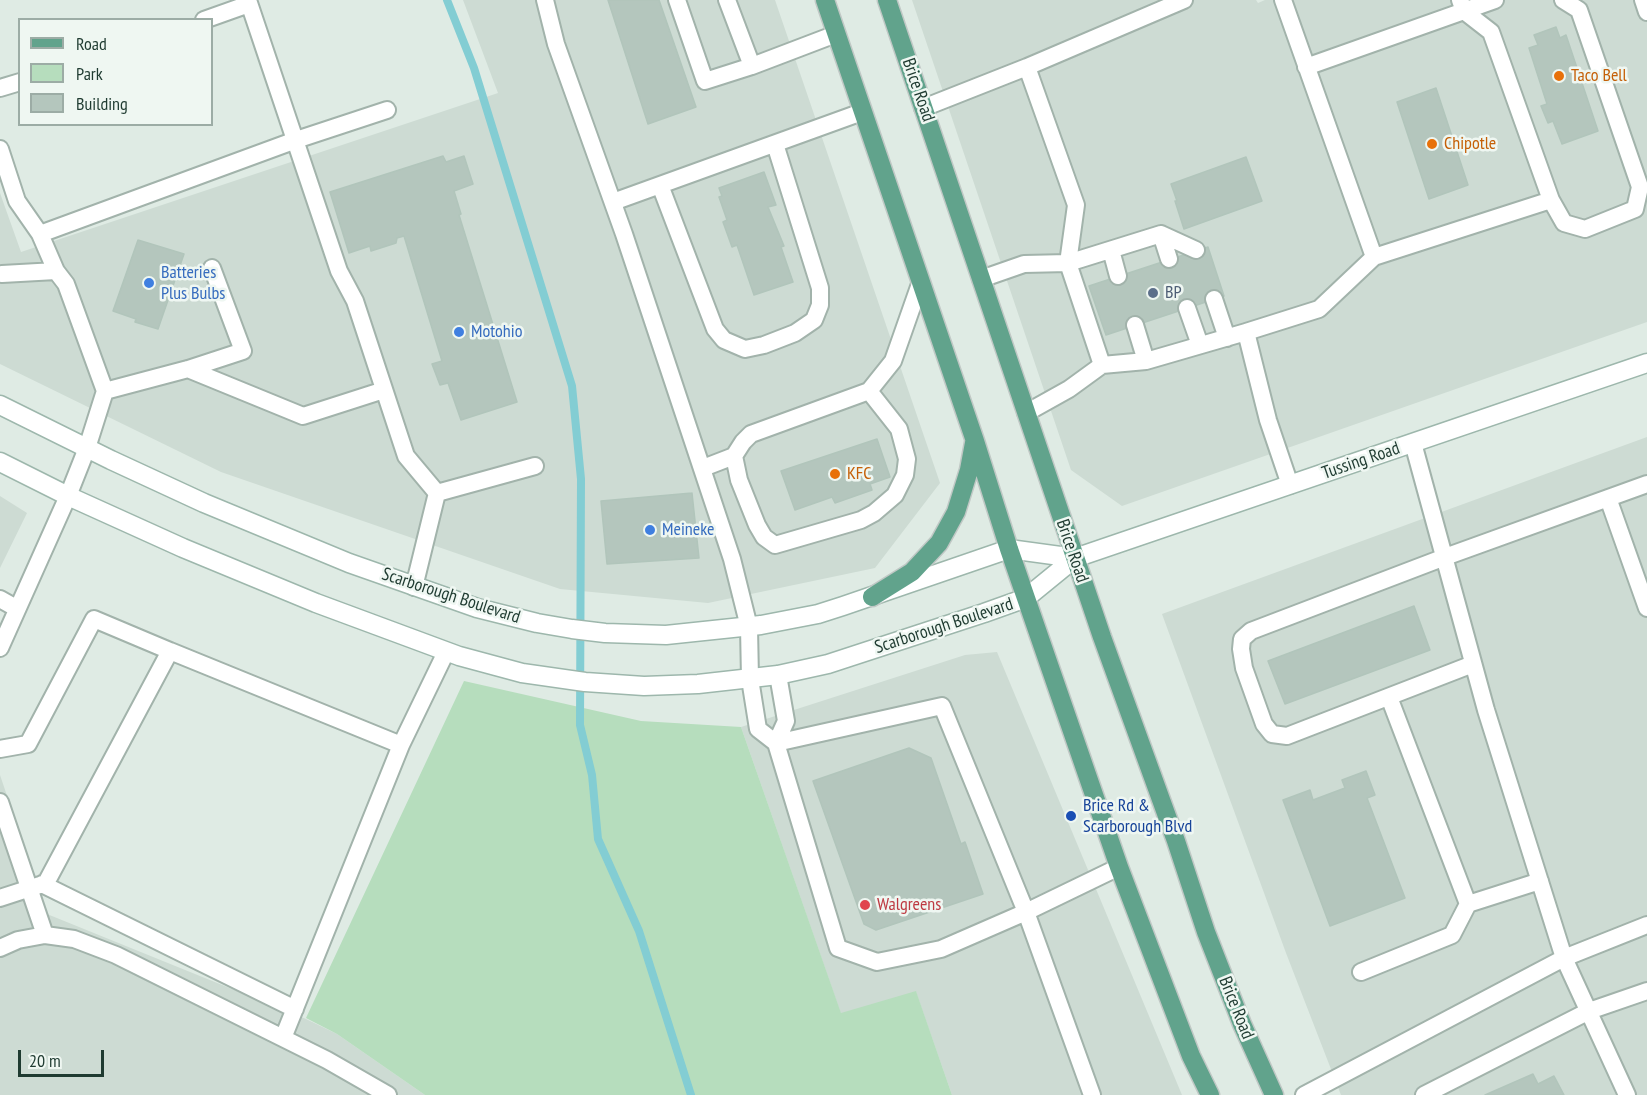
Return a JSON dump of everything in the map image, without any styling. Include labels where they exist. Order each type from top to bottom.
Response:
[{"type":"main road","points":[[825,0],[975,441],[1009,549],[1119,867],[1187,1046],[1210,1095]]},
{"type":"main road","name":"Brice Road","points":[[887,0],[1075,558],[1206,932],[1242,1024],[1274,1095]]},
{"type":"main road","points":[[872,597],[912,572],[939,543],[956,512],[975,441]]},
{"type":"street","name":"Tussing Road","points":[[1075,558],[1647,363]]},
{"type":"street","name":"Scarborough Boulevard","points":[[0,405],[87,448],[244,520],[414,587],[477,608],[537,623],[605,633],[693,633],[749,627],[808,616],[872,597],[1009,549],[1075,558]]},
{"type":"street","name":"Scarborough Boulevard","points":[[0,462],[68,496],[236,570],[447,652],[522,673],[585,682],[636,685],[698,684],[750,679],[778,675],[861,654],[1026,598],[1075,558]]},
{"type":"lane","points":[[545,0],[556,45],[613,202],[732,559],[749,627],[750,679],[758,729],[776,743],[838,948],[877,962],[941,949],[1026,912],[1119,867]]},
{"type":"lane","points":[[677,0],[705,81],[836,34]]},
{"type":"lane","points":[[727,0],[752,66]]},
{"type":"lane","points":[[923,108],[1027,67],[1184,0]]},
{"type":"lane","points":[[1283,0],[1374,257]]},
{"type":"lane","points":[[1306,67],[1462,5],[1495,0]]},
{"type":"lane","points":[[1462,5],[1491,32],[1551,200],[1564,223],[1585,229],[1635,209],[1640,187],[1579,10],[1563,0]]},
{"type":"lane","points":[[1643,0],[1647,12]]},
{"type":"lane","points":[[209,18],[249,2],[339,271],[355,301],[406,456],[437,493]]},
{"type":"lane","points":[[1027,67],[1076,205],[1068,263],[1102,365]]},
{"type":"lane","points":[[0,88],[18,83]]},
{"type":"lane","points":[[40,234],[296,140],[387,110]]},
{"type":"lane","points":[[613,202],[862,112]]},
{"type":"lane","points":[[660,185],[715,329],[724,340],[745,349],[764,345],[795,333],[813,320],[820,305],[820,288],[775,144]]},
{"type":"lane","points":[[0,149],[17,201],[40,234],[56,271],[66,284],[105,391],[87,448],[68,496],[0,648]]},
{"type":"lane","points":[[1026,413],[1068,389],[1102,365],[1146,361],[1227,339],[1319,309],[1374,257],[1551,200]]},
{"type":"lane","points":[[981,279],[1024,264],[1068,263],[1161,234],[1196,250]]},
{"type":"lane","points":[[1161,234],[1170,259]]},
{"type":"lane","points":[[1111,250],[1119,276]]},
{"type":"lane","points":[[105,391],[188,369],[243,351],[213,268]]},
{"type":"lane","points":[[1,272],[56,271]]},
{"type":"lane","points":[[703,468],[734,456],[751,434],[869,391],[892,362],[920,284]]},
{"type":"lane","points":[[1214,299],[1227,339]]},
{"type":"lane","points":[[1187,308],[1200,345]]},
{"type":"lane","points":[[1135,325],[1146,361]]},
{"type":"lane","points":[[1246,332],[1268,420],[1290,485]]},
{"type":"lane","points":[[188,369],[303,416],[384,390]]},
{"type":"lane","points":[[734,456],[740,480],[757,525],[764,537],[775,545],[861,520],[874,513],[895,495],[905,475],[907,459],[899,429],[869,391]]},
{"type":"lane","points":[[1413,443],[1489,721],[1564,958],[1627,1095]]},
{"type":"lane","points":[[437,493],[535,465]]},
{"type":"lane","points":[[1473,664],[1287,736],[1272,734],[1264,724],[1244,668],[1241,649],[1242,639],[1251,631],[1445,557],[1647,484]]},
{"type":"lane","points":[[414,587],[437,493]]},
{"type":"lane","points":[[1608,498],[1647,608]]},
{"type":"lane","points":[[0,599],[16,608]]},
{"type":"lane","points":[[0,749],[28,744],[94,619],[402,745]]},
{"type":"lane","points":[[0,897],[46,884],[170,651]]},
{"type":"lane","points":[[283,1038],[402,745],[447,652]]},
{"type":"lane","points":[[776,743],[786,721],[778,675]]},
{"type":"lane","points":[[1389,696],[1468,904]]},
{"type":"lane","points":[[776,743],[942,706],[1026,912],[1092,1095]]},
{"type":"lane","points":[[0,802],[35,886],[45,935]]},
{"type":"lane","points":[[1361,972],[1452,935],[1468,904],[1540,880]]},
{"type":"lane","points":[[35,886],[295,1009]]},
{"type":"lane","points":[[1304,1095],[1564,958],[1647,925]]},
{"type":"lane","points":[[0,948],[18,940],[45,935],[74,939],[116,955],[327,1060],[388,1095]]},
{"type":"lane","points":[[1424,1095],[1589,1011],[1647,991]]},
{"type":"shaded area","points":[[463,0],[775,0],[940,483],[875,568],[708,603],[560,589],[221,472],[0,364],[0,193],[21,252],[498,93]]},
{"type":"shaded area","points":[[912,0],[1256,0],[1258,3],[1265,0],[1647,0],[1647,322],[1122,506],[1071,470]]},
{"type":"shaded area","points":[[1647,437],[1647,1095],[1341,1095],[1286,953],[1162,614]]},
{"type":"shaded area","points":[[0,496],[27,513],[0,568]]},
{"type":"shaded area","points":[[997,652],[1182,1095],[952,1095],[916,992],[841,1014],[741,727],[965,655]]},
{"type":"shaded area","points":[[0,775],[47,914],[306,1019],[337,1034],[425,1095],[0,1095]]},
{"type":"green space","points":[[464,681],[641,721],[741,727],[841,1013],[916,991],[952,1095],[425,1095],[337,1034],[306,1018]]},
{"type":"building","points":[[608,0],[659,0],[696,107],[648,124]]},
{"type":"building","name":"Taco Bell","points":[[1556,27],[1560,38],[1566,35],[1598,131],[1562,144],[1553,121],[1548,123],[1541,106],[1547,104],[1529,48],[1538,45],[1534,35]]},
{"type":"building","name":"Chipotle","points":[[1436,88],[1468,185],[1429,199],[1397,102]]},
{"type":"building","points":[[443,156],[446,162],[464,156],[473,184],[454,191],[461,214],[459,215],[517,402],[461,420],[448,383],[440,385],[432,364],[442,361],[404,236],[397,238],[396,243],[371,251],[370,246],[349,253],[330,192]]},
{"type":"building","points":[[1246,157],[1262,201],[1184,229],[1171,184]]},
{"type":"building","points":[[764,172],[776,205],[768,207],[784,246],[781,247],[793,282],[754,295],[737,245],[732,247],[723,222],[727,220],[719,197],[722,196],[719,188]]},
{"type":"building","name":"Batteries Plus Bulbs","points":[[138,240],[184,254],[158,329],[135,322],[136,319],[113,311]]},
{"type":"building","points":[[1208,247],[1224,296],[1106,335],[1089,286]]},
{"type":"building","name":"KFC","points":[[877,439],[890,477],[870,484],[872,490],[835,503],[832,497],[795,510],[781,471]]},
{"type":"building","name":"Meineke","points":[[692,493],[699,558],[607,564],[601,501]]},
{"type":"building","points":[[1414,606],[1430,650],[1285,704],[1268,661]]},
{"type":"building","name":"Walgreens","points":[[909,748],[931,758],[961,844],[965,842],[983,894],[876,930],[864,924],[813,781]]},
{"type":"building","points":[[1366,771],[1375,795],[1367,798],[1405,898],[1330,926],[1283,800],[1310,790],[1313,800],[1345,788],[1342,780]]},
{"type":"building","points":[[1533,1074],[1538,1084],[1554,1076],[1564,1095],[1485,1095]]},
{"type":"waterway","points":[[447,0],[474,68],[572,386],[581,479],[580,725],[592,775],[598,839],[639,931],[691,1095]]},
{"type":"place","name":"Taco Bell","points":[[1559,76]]},
{"type":"place","name":"Chipotle","points":[[1432,144]]},
{"type":"place","name":"Batteries Plus Bulbs","points":[[149,283]]},
{"type":"place","name":"BP","points":[[1153,293]]},
{"type":"place","name":"Motohio","points":[[459,332]]},
{"type":"place","name":"KFC","points":[[835,474]]},
{"type":"place","name":"Meineke","points":[[650,530]]},
{"type":"place","name":"Brice Rd & Scarborough Blvd","points":[[1071,816]]},
{"type":"place","name":"Walgreens","points":[[865,905]]}]
